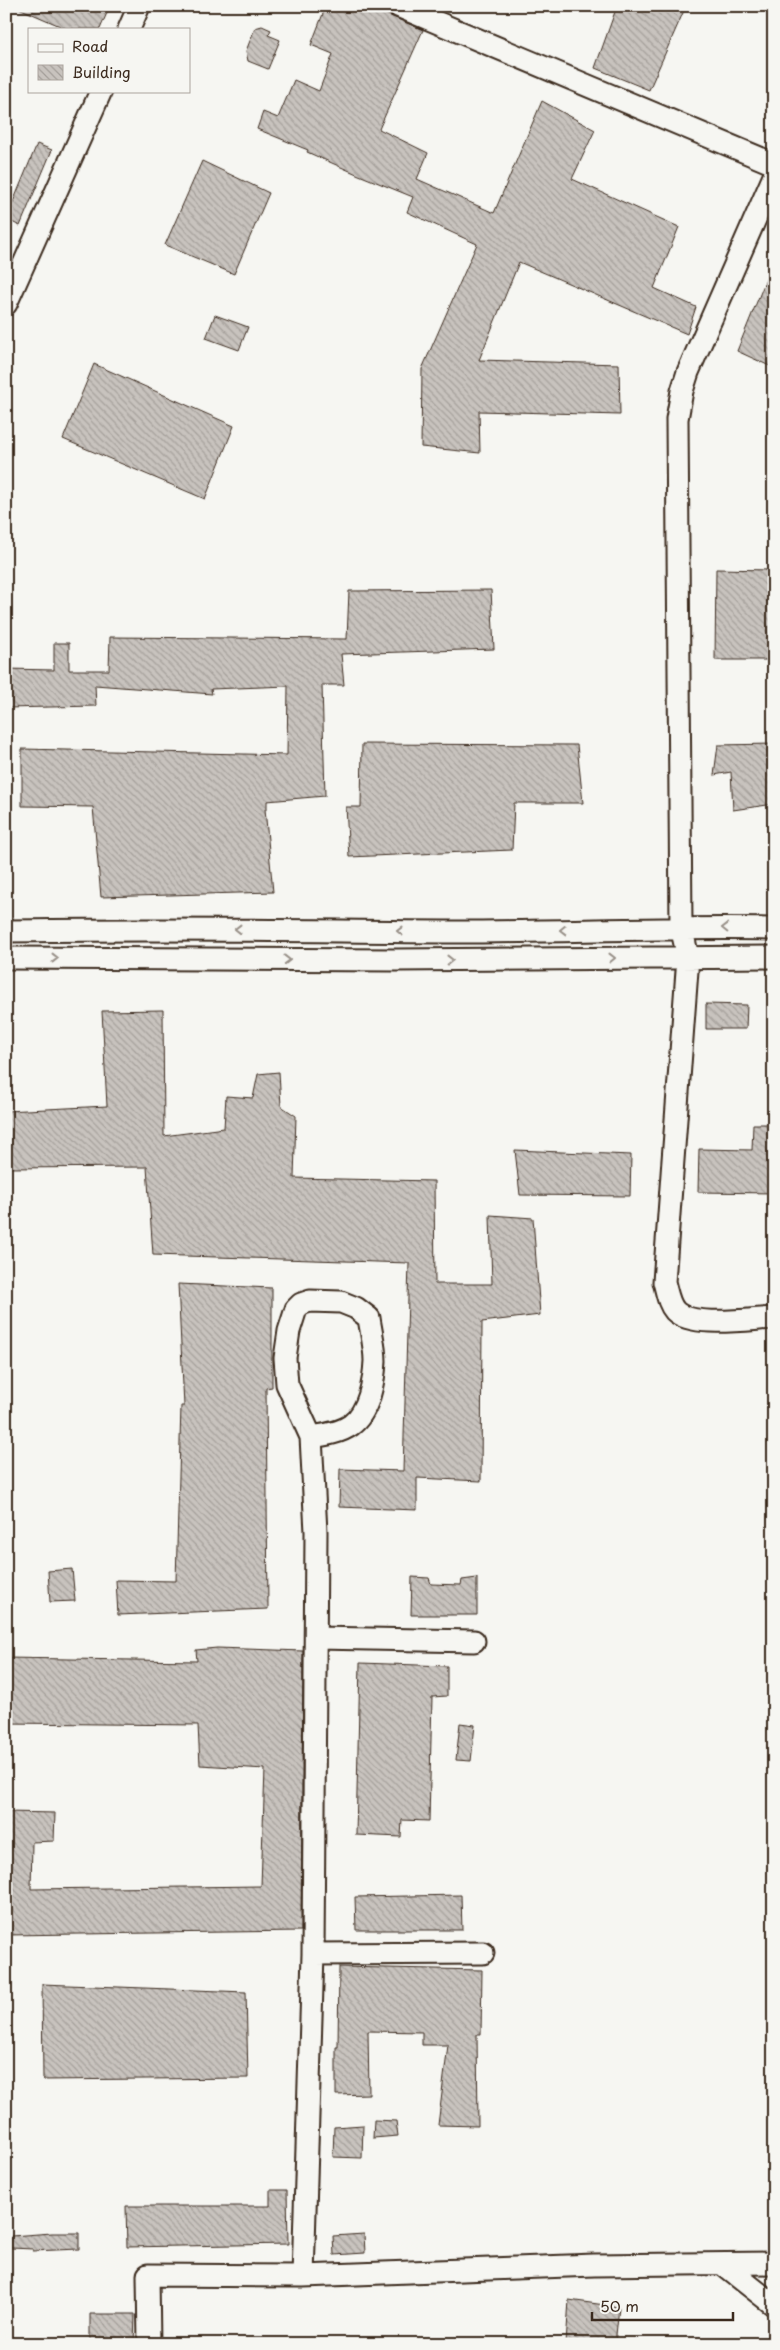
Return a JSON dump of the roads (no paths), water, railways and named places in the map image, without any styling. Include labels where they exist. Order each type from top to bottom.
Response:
[{"type":"street","points":[[129,28],[139,6]]},
{"type":"street","points":[[398,6],[774,164]]},
{"type":"street","points":[[6,304],[101,92]]},
{"type":"street","points":[[774,176],[688,372],[682,390],[677,419],[682,928],[688,956],[664,1282],[670,1303],[676,1312],[693,1320],[774,1318]]},
{"type":"street","points":[[6,931],[125,929],[456,932],[682,928],[774,929]]},
{"type":"street","points":[[6,958],[396,960],[688,956],[774,957]]},
{"type":"street","points":[[303,2276],[312,1954],[317,1638],[316,1532],[311,1438],[287,1384],[285,1358],[289,1331],[296,1309],[301,1304],[310,1301],[341,1302],[356,1308],[369,1318],[375,1360],[371,1389],[365,1407],[352,1425],[311,1438]]},
{"type":"street","points":[[317,1638],[474,1640]]},
{"type":"street","points":[[312,1954],[483,1954]]},
{"type":"street","points":[[149,2344],[148,2276],[303,2276],[594,2265],[774,2263]]},
{"type":"street","points":[[722,2264],[774,2305]]}]
